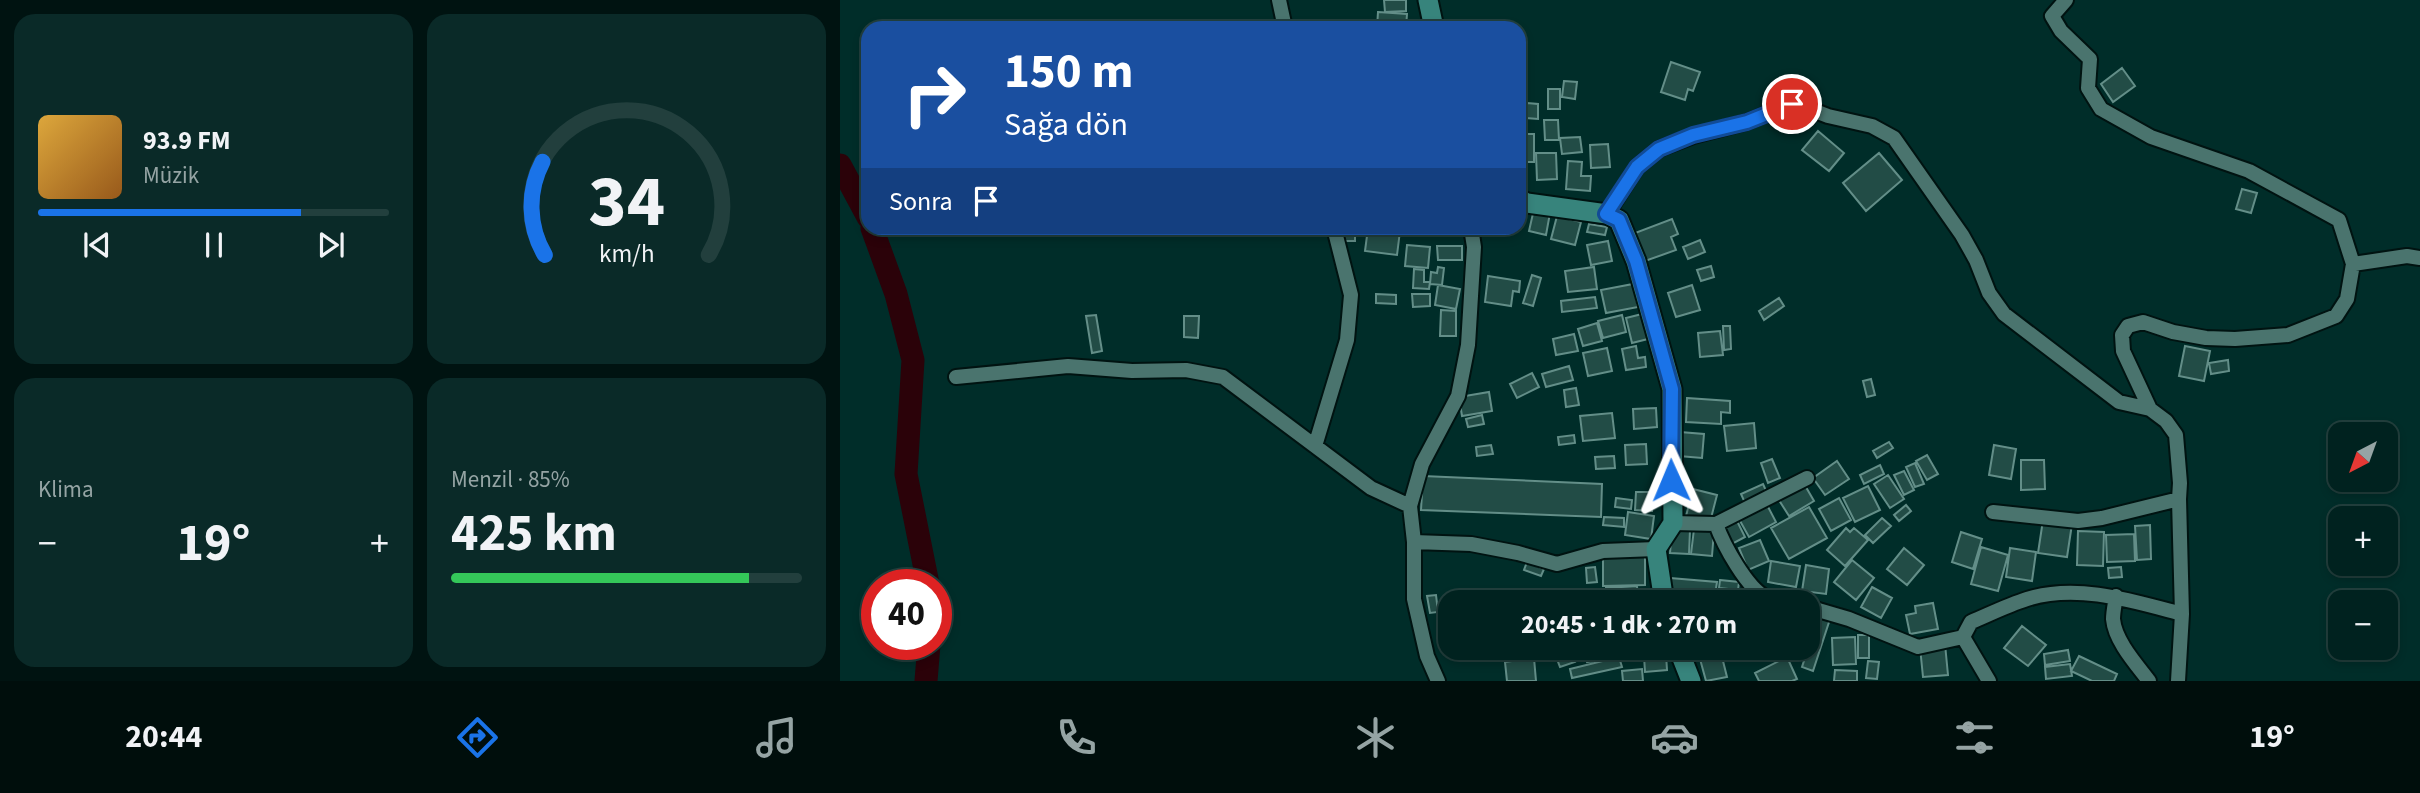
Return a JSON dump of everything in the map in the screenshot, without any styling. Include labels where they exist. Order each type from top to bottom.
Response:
[{"type":"street","points":[[1279,0],[1284,21]]},
{"type":"street","points":[[1428,0],[1432,21]]},
{"type":"street","points":[[2066,0],[2052,16],[2062,32],[2090,59],[2088,88],[2101,109],[2151,137],[2249,171],[2339,220],[2353,264],[2347,299],[2336,316],[2288,335],[2206,338],[2173,332],[2143,322],[2128,326],[2122,335],[2123,351],[2150,409]]},
{"type":"street","points":[[1606,214],[1637,167],[1659,149],[1693,135],[1747,122],[1786,106],[1797,104],[1828,116],[1880,128],[1894,138],[1962,235],[1976,260],[1989,293],[2004,314],[2119,402],[2150,409],[2166,421],[2176,435],[2180,483],[2182,614],[2179,681]]},
{"type":"street","points":[[1526,202],[1606,214],[1619,220],[1636,261],[1672,389],[1673,523],[1656,548],[1662,590]]},
{"type":"street","points":[[1315,446],[1347,340],[1351,295],[1336,235]]},
{"type":"street","points":[[1437,681],[1427,656],[1415,599],[1410,506],[1422,464],[1458,396],[1468,345],[1474,247],[1472,235]]},
{"type":"street","points":[[2353,264],[2407,256],[2420,258]]},
{"type":"street","points":[[956,377],[1068,366],[1132,371],[1186,370],[1223,377],[1371,488],[1410,506]]},
{"type":"street","points":[[1673,523],[1716,524],[1807,478]]},
{"type":"street","points":[[1993,512],[2078,521],[2179,499]]},
{"type":"street","points":[[1716,524],[1723,546],[1757,590]]},
{"type":"street","points":[[1414,542],[1471,544],[1557,564],[1603,551],[1656,548]]},
{"type":"street","points":[[1820,611],[1849,619],[1918,647],[1963,637],[1971,622],[2029,598],[2062,594],[2116,596],[2182,614]]},
{"type":"street","points":[[2116,596],[2113,620],[2121,640],[2149,681]]},
{"type":"street","points":[[1963,637],[1989,681]]},
{"type":"street","points":[[1683,660],[1691,681]]},
{"type":"building","points":[[1384,0],[1406,0],[1406,11],[1385,12]]},
{"type":"building","points":[[1378,12],[1407,14],[1406,21],[1377,21]]},
{"type":"building","points":[[1671,62],[1700,72],[1693,91],[1688,89],[1685,100],[1661,92]]},
{"type":"building","points":[[2122,68],[2135,86],[2113,102],[2101,84]]},
{"type":"building","points":[[1564,81],[1577,82],[1575,99],[1562,97]]},
{"type":"building","points":[[1548,89],[1560,89],[1560,109],[1548,109]]},
{"type":"building","points":[[1527,103],[1538,104],[1538,119],[1526,118]]},
{"type":"building","points":[[1544,120],[1558,120],[1559,140],[1545,140]]},
{"type":"building","points":[[1818,131],[1844,153],[1829,171],[1802,150]]},
{"type":"building","points":[[1526,134],[1534,134],[1534,162],[1526,162]]},
{"type":"building","points":[[1580,137],[1582,152],[1562,154],[1560,138]]},
{"type":"building","points":[[1608,144],[1610,167],[1591,168],[1590,145]]},
{"type":"building","points":[[1536,153],[1556,153],[1557,179],[1537,180]]},
{"type":"building","points":[[1879,153],[1902,180],[1866,211],[1843,183]]},
{"type":"building","points":[[1568,161],[1582,162],[1581,176],[1591,176],[1590,191],[1566,189]]},
{"type":"building","points":[[2242,189],[2257,193],[2251,213],[2236,209]]},
{"type":"building","points":[[1534,209],[1550,213],[1546,235],[1529,231]]},
{"type":"building","points":[[1557,216],[1581,222],[1575,245],[1551,239]]},
{"type":"building","points":[[1672,219],[1678,234],[1671,237],[1676,250],[1645,261],[1635,233]]},
{"type":"building","points":[[1589,224],[1607,227],[1605,235],[1587,232]]},
{"type":"building","points":[[1342,235],[1355,235],[1355,241],[1342,241]]},
{"type":"building","points":[[1367,235],[1400,235],[1397,255],[1365,251]]},
{"type":"building","points":[[1700,240],[1705,252],[1688,259],[1683,247]]},
{"type":"building","points":[[1608,241],[1612,261],[1591,265],[1587,245]]},
{"type":"building","points":[[1407,245],[1430,247],[1428,268],[1405,266]]},
{"type":"building","points":[[1437,246],[1462,246],[1462,260],[1438,260]]},
{"type":"building","points":[[1711,266],[1714,277],[1701,281],[1697,270]]},
{"type":"building","points":[[1438,267],[1444,268],[1442,285],[1430,284],[1431,272],[1437,273]]},
{"type":"building","points":[[1594,267],[1597,289],[1568,292],[1565,271]]},
{"type":"building","points":[[1414,269],[1424,270],[1424,282],[1430,282],[1429,289],[1413,288]]},
{"type":"building","points":[[1532,275],[1541,278],[1533,306],[1523,303]]},
{"type":"building","points":[[1488,276],[1520,281],[1519,292],[1513,291],[1511,306],[1485,302]]},
{"type":"building","points":[[1633,284],[1638,307],[1606,313],[1601,290]]},
{"type":"building","points":[[1438,285],[1460,289],[1456,309],[1435,305]]},
{"type":"building","points":[[1692,285],[1700,310],[1676,317],[1668,293]]},
{"type":"building","points":[[1376,294],[1396,295],[1396,304],[1376,303]]},
{"type":"building","points":[[1412,294],[1430,294],[1430,306],[1413,307]]},
{"type":"building","points":[[1595,297],[1597,308],[1562,312],[1561,301]]},
{"type":"building","points":[[1779,298],[1784,306],[1764,320],[1759,311]]},
{"type":"building","points":[[1441,310],[1456,311],[1456,336],[1440,336]]},
{"type":"building","points":[[1642,314],[1648,339],[1632,343],[1626,318]]},
{"type":"building","points":[[1096,315],[1102,351],[1092,353],[1086,316]]},
{"type":"building","points":[[1622,315],[1626,332],[1603,338],[1598,321]]},
{"type":"building","points":[[1184,316],[1199,316],[1198,338],[1184,337]]},
{"type":"building","points":[[1597,323],[1602,341],[1583,346],[1578,329]]},
{"type":"building","points":[[1723,326],[1730,326],[1731,349],[1724,350]]},
{"type":"building","points":[[1720,331],[1723,355],[1700,357],[1698,333]]},
{"type":"building","points":[[1574,334],[1578,351],[1556,355],[1553,339]]},
{"type":"building","points":[[1636,346],[1638,358],[1645,357],[1646,367],[1626,370],[1622,349]]},
{"type":"building","points":[[2185,346],[2210,351],[2204,381],[2179,376]]},
{"type":"building","points":[[1607,348],[1612,371],[1588,376],[1583,353]]},
{"type":"building","points":[[2228,360],[2229,371],[2211,374],[2209,363]]},
{"type":"building","points":[[1569,366],[1573,380],[1546,387],[1542,374]]},
{"type":"building","points":[[1532,373],[1539,387],[1517,398],[1510,384]]},
{"type":"building","points":[[1871,379],[1875,395],[1867,397],[1863,381]]},
{"type":"building","points":[[1576,388],[1579,405],[1566,407],[1564,390]]},
{"type":"building","points":[[1489,392],[1492,411],[1462,416],[1459,397]]},
{"type":"building","points":[[1687,398],[1730,401],[1730,413],[1721,412],[1721,424],[1686,422]]},
{"type":"building","points":[[1656,408],[1657,427],[1634,429],[1633,409]]},
{"type":"building","points":[[1612,413],[1615,438],[1583,441],[1580,416]]},
{"type":"building","points":[[1482,415],[1484,424],[1468,427],[1466,419]]},
{"type":"building","points":[[1754,423],[1756,448],[1727,451],[1724,426]]},
{"type":"building","points":[[1680,432],[1704,434],[1702,458],[1679,456]]},
{"type":"building","points":[[1574,435],[1575,443],[1559,445],[1558,437]]},
{"type":"building","points":[[1889,442],[1893,448],[1877,458],[1873,451]]},
{"type":"building","points":[[1646,444],[1647,464],[1626,465],[1625,445]]},
{"type":"building","points":[[1491,445],[1493,454],[1477,456],[1476,447]]},
{"type":"building","points":[[1994,445],[2016,449],[2011,479],[1989,475]]},
{"type":"building","points":[[1927,455],[1938,474],[1927,480],[1916,461]]},
{"type":"building","points":[[1614,456],[1615,468],[1596,469],[1595,457]]},
{"type":"building","points":[[1772,459],[1780,478],[1768,483],[1761,463]]},
{"type":"building","points":[[2021,460],[2044,460],[2045,489],[2021,490]]},
{"type":"building","points":[[1837,461],[1849,479],[1825,495],[1813,478]]},
{"type":"building","points":[[1915,463],[1924,484],[1915,487],[1906,467]]},
{"type":"building","points":[[1880,465],[1884,474],[1864,484],[1860,475]]},
{"type":"building","points":[[1904,471],[1914,490],[1904,495],[1894,475]]},
{"type":"building","points":[[1888,475],[1904,499],[1890,508],[1874,484]]},
{"type":"building","points":[[1423,476],[1602,484],[1601,517],[1421,510]]},
{"type":"building","points":[[1803,482],[1814,501],[1789,516],[1777,497]]},
{"type":"building","points":[[1763,484],[1767,493],[1745,503],[1741,494]]},
{"type":"building","points":[[1868,486],[1880,510],[1855,522],[1843,498]]},
{"type":"building","points":[[1693,489],[1717,495],[1710,522],[1686,516]]},
{"type":"building","points":[[1636,492],[1652,492],[1652,511],[1635,510]]},
{"type":"building","points":[[1616,498],[1632,500],[1631,509],[1615,507]]},
{"type":"building","points":[[1839,498],[1851,520],[1831,531],[1819,509]]},
{"type":"building","points":[[1766,503],[1776,522],[1749,537],[1739,519]]},
{"type":"building","points":[[1906,505],[1911,511],[1899,521],[1894,515]]},
{"type":"building","points":[[1809,507],[1827,538],[1789,559],[1771,528]]},
{"type":"building","points":[[1628,512],[1654,516],[1651,539],[1625,535]]},
{"type":"building","points":[[1604,517],[1624,518],[1624,527],[1603,525]]},
{"type":"building","points":[[1735,517],[1745,537],[1730,545],[1719,526]]},
{"type":"building","points":[[1882,518],[1891,526],[1873,543],[1865,535]]},
{"type":"building","points":[[2043,520],[2072,524],[2067,557],[2038,553]]},
{"type":"building","points":[[2150,525],[2151,559],[2137,560],[2135,526]]},
{"type":"building","points":[[1846,528],[1850,532],[1854,528],[1868,540],[1845,566],[1827,550]]},
{"type":"building","points":[[1672,529],[1690,530],[1689,554],[1670,553]]},
{"type":"building","points":[[1694,529],[1714,531],[1712,556],[1691,554]]},
{"type":"building","points":[[2078,531],[2104,532],[2103,566],[2077,565]]},
{"type":"building","points":[[1961,532],[1982,539],[1973,569],[1952,562]]},
{"type":"building","points":[[2134,534],[2135,561],[2107,562],[2106,535]]},
{"type":"building","points":[[1760,540],[1769,561],[1748,570],[1739,548]]},
{"type":"building","points":[[1981,547],[2008,555],[1998,591],[1971,584]]},
{"type":"building","points":[[1904,548],[1924,565],[1907,585],[1887,569]]},
{"type":"building","points":[[2010,548],[2036,552],[2032,581],[2006,577]]},
{"type":"building","points":[[1603,555],[1645,555],[1645,585],[1603,586]]},
{"type":"building","points":[[1852,560],[1874,578],[1856,600],[1834,582]]},
{"type":"building","points":[[1771,561],[1800,566],[1796,587],[1768,582]]},
{"type":"building","points":[[1527,562],[1544,569],[1541,576],[1524,570]]},
{"type":"building","points":[[1806,565],[1829,569],[1826,594],[1820,593],[1820,590],[1802,590]]},
{"type":"building","points":[[1595,567],[1597,582],[1587,583],[1586,568]]},
{"type":"building","points":[[2121,567],[2122,577],[2109,578],[2108,568]]},
{"type":"building","points":[[1670,578],[1717,582],[1716,590],[1669,590]]},
{"type":"building","points":[[1720,580],[1739,582],[1738,590],[1719,588]]},
{"type":"building","points":[[1637,586],[1637,590],[1606,590]]},
{"type":"building","points":[[1872,587],[1892,598],[1881,618],[1861,607]]},
{"type":"building","points":[[1436,595],[1438,612],[1430,613],[1427,596]]},
{"type":"building","points":[[1933,603],[1938,629],[1910,634],[1906,615],[1916,613],[1915,606]]},
{"type":"building","points":[[1820,615],[1830,619],[1820,650]]},
{"type":"building","points":[[2022,626],[2046,645],[2028,666],[2004,648]]},
{"type":"building","points":[[1858,635],[1869,635],[1869,658],[1858,658]]},
{"type":"building","points":[[1855,637],[1856,664],[1833,665],[1832,638]]},
{"type":"building","points":[[1945,644],[1948,675],[1923,677],[1920,647]]},
{"type":"building","points":[[2068,650],[2070,661],[2045,665],[2044,654]]},
{"type":"building","points":[[2079,656],[2117,674],[2114,681],[2092,681],[2071,671]]},
{"type":"building","points":[[1534,660],[1536,681],[1507,681],[1505,662]]},
{"type":"building","points":[[1557,660],[1574,660],[1575,662],[1560,667]]},
{"type":"building","points":[[1607,660],[1620,660],[1622,667],[1572,678],[1570,669]]},
{"type":"building","points":[[1644,660],[1666,660],[1667,670],[1645,672]]},
{"type":"building","points":[[1700,660],[1723,660],[1727,677],[1706,681]]},
{"type":"building","points":[[1781,660],[1788,660],[1797,679],[1759,681],[1755,673]]},
{"type":"building","points":[[1804,660],[1817,660],[1813,671],[1802,667]]},
{"type":"building","points":[[1868,661],[1879,662],[1877,679],[1866,678]]},
{"type":"building","points":[[2070,664],[2072,676],[2046,679],[2045,667]]},
{"type":"building","points":[[1642,669],[1643,681],[1623,681],[1622,671]]},
{"type":"building","points":[[1835,670],[1857,671],[1857,681],[1834,681]]},
{"type":"waterway","points":[[840,165],[861,204]]},
{"type":"waterway","points":[[875,235],[896,294],[913,360],[906,474],[925,569]]},
{"type":"waterway","points":[[926,681],[928,660]]},
{"type":"route","points":[[1671,480],[1672,389],[1636,261],[1619,220],[1606,214],[1637,167],[1659,149],[1693,135],[1747,122],[1792,104]]}]
